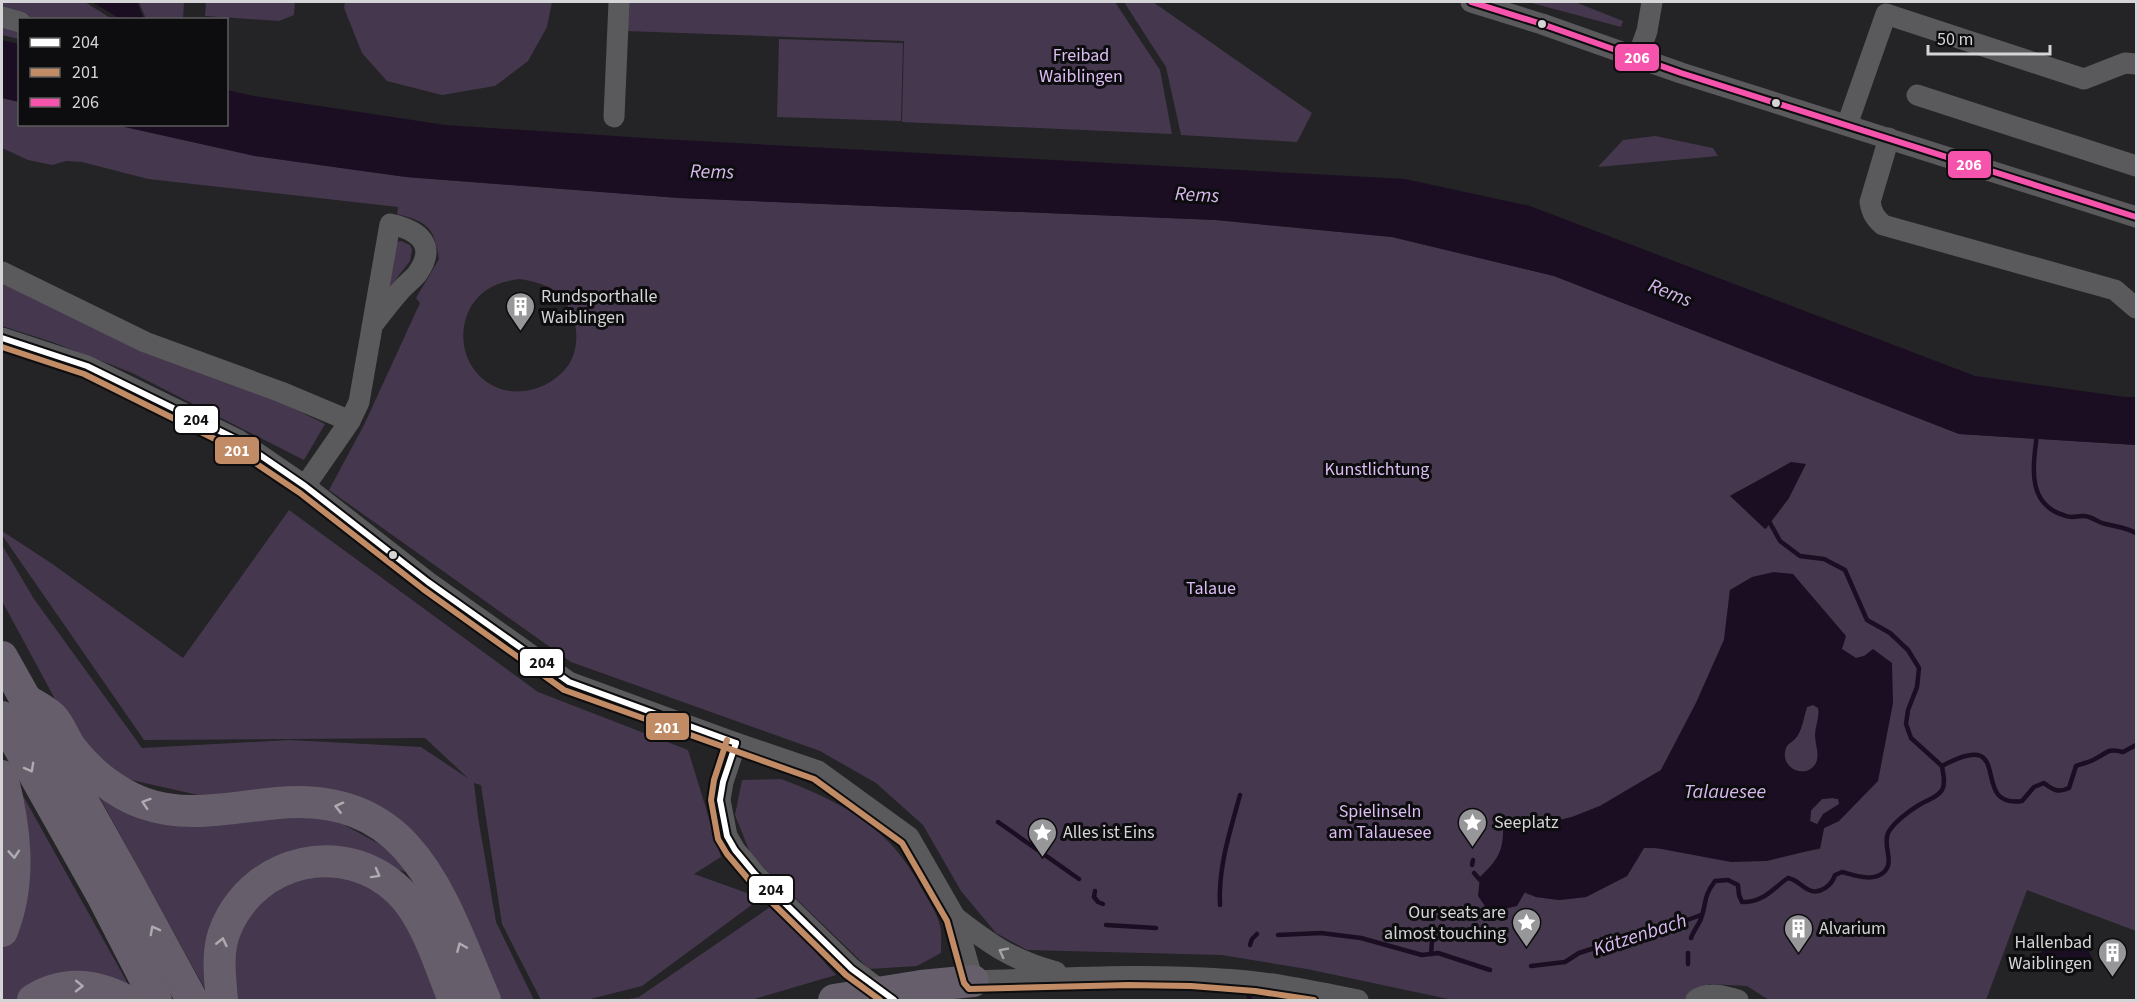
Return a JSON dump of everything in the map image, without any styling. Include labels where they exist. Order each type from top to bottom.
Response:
[{"type":"highway","points":[[2,657],[13,708],[103,897],[156,1000]]},
{"type":"highway","points":[[13,708],[53,718],[71,748],[94,772],[128,796],[144,803],[171,809],[210,811],[306,802],[332,804],[356,811],[374,820],[401,840],[430,880],[485,1000]]},
{"type":"highway","points":[[13,708],[128,882],[192,1000]]},
{"type":"highway","points":[[2,776],[13,830],[15,865],[12,895],[2,931]]},
{"type":"highway","points":[[222,1000],[219,973],[220,950],[226,929],[241,902],[256,885],[277,872],[298,864],[320,861],[342,862],[363,867],[383,878],[400,892],[414,910],[426,933],[454,1000]]},
{"type":"highway","points":[[834,1000],[921,986],[973,981]]},
{"type":"highway","points":[[33,1000],[44,993],[67,986],[91,987],[125,1000]]},
{"type":"street","points":[[614,117],[619,2]]},
{"type":"street","points":[[1471,2],[1638,56],[1681,73],[2136,217]]},
{"type":"street","points":[[1638,56],[1647,31],[1652,2]]},
{"type":"street","points":[[1847,125],[1886,14],[2084,79],[2125,63],[2136,64]]},
{"type":"street","points":[[2,17],[18,21]]},
{"type":"street","points":[[1917,95],[2136,166]]},
{"type":"street","points":[[1889,138],[1870,202],[1871,211],[1883,225],[2115,290],[2136,308]]},
{"type":"street","points":[[2,272],[145,342],[281,392],[350,421]]},
{"type":"street","points":[[304,486],[350,421],[359,402],[374,324]]},
{"type":"street","points":[[2,338],[87,366],[238,440],[304,486],[429,582],[569,682],[818,771],[909,837],[955,917],[973,981],[1078,978],[1222,979],[1309,990],[1358,1000]]},
{"type":"street","points":[[736,743],[723,782],[720,801],[727,836],[735,850],[755,873],[852,969],[894,1000]]},
{"type":"street","points":[[955,917],[991,945],[1028,964],[1078,978]]},
{"type":"street","points":[[1696,1000],[1712,995],[1738,1000]]},
{"type":"green space","points":[[2,2],[85,2],[110,18],[18,18],[18,39],[2,35]]},
{"type":"green space","points":[[139,2],[184,2],[183,18],[146,18]]},
{"type":"green space","points":[[206,2],[295,2],[294,15],[279,21],[205,16]]},
{"type":"green space","points":[[345,2],[552,2],[547,27],[528,61],[495,86],[442,95],[387,81],[362,53],[344,8]]},
{"type":"green space","name":"Freibad Waiblingen","points":[[626,2],[1115,2],[1160,70],[1172,134],[902,122],[904,41],[626,31]]},
{"type":"green space","points":[[1124,2],[1153,2],[1312,113],[1297,142],[1181,135],[1166,67]]},
{"type":"green space","points":[[1528,2],[1575,2],[1623,21],[1621,27]]},
{"type":"green space","points":[[779,39],[903,43],[901,121],[777,117]]},
{"type":"green space","name":"Talaue","points":[[2,98],[18,102],[18,126],[120,126],[255,156],[406,177],[679,198],[1216,220],[1392,237],[1554,276],[1959,434],[2136,445],[2136,931],[2027,890],[1986,1000],[1769,1000],[1747,986],[1709,984],[1683,1000],[1453,1000],[1307,969],[1222,955],[1027,950],[996,933],[961,891],[923,825],[876,783],[820,751],[571,662],[329,490],[364,425],[420,303],[416,298],[439,259],[432,233],[423,223],[397,214],[398,207],[148,179],[82,162],[66,161],[52,165],[28,160],[2,148]],"holes":[[[519,279],[553,290],[568,305],[576,336],[572,358],[558,376],[535,389],[510,391],[498,388],[486,382],[476,372],[465,352],[463,341],[466,318],[477,299],[497,284]],[[1769,475],[1789,498],[1766,529],[1731,495]],[[1793,574],[1811,597],[1841,649],[1856,658],[1864,656],[1839,821],[1824,828],[1820,849],[1801,852],[1644,848],[1627,876],[1586,897],[1559,900],[1536,897],[1480,877],[1496,862],[1504,843],[1521,822],[1543,824],[1572,817],[1600,806],[1661,770],[1696,703],[1724,640],[1730,590]]]},
{"type":"green space","points":[[1655,136],[1713,148],[1718,156],[1598,167],[1623,140]]},
{"type":"green space","points":[[401,241],[410,245],[412,250],[410,261],[389,288],[396,242]]},
{"type":"green space","points":[[2,279],[244,384],[325,424],[304,460],[130,372],[52,342],[2,326]]},
{"type":"green space","points":[[289,510],[538,692],[688,750],[721,857],[694,874],[761,898],[642,986],[586,1000],[541,1000],[502,924],[481,785],[474,783],[496,922],[534,1000],[494,1000],[400,824],[207,797],[127,779],[75,736],[2,601],[2,545],[34,599],[142,748],[290,740],[421,747],[469,779],[425,738],[144,740],[2,535],[2,531],[51,563],[183,658]]},
{"type":"green space","points":[[1813,705],[1819,710],[1816,731],[1817,761],[1812,768],[1803,772],[1790,767],[1784,752],[1787,745],[1794,740],[1807,707]]},
{"type":"green space","points":[[7,767],[137,1000],[2,1000],[2,951],[10,927]]},
{"type":"green space","points":[[781,779],[844,808],[880,833],[895,849],[910,868],[939,921],[941,953],[917,966],[869,969],[751,855],[735,815],[742,780]]},
{"type":"green space","points":[[95,789],[319,811],[394,852],[409,873],[335,850],[257,877],[211,1000]]},
{"type":"green space","points":[[1822,799],[1839,799],[1839,804],[1816,825],[1810,821],[1811,811]]},
{"type":"green space","points":[[357,874],[400,910],[439,1000],[229,1000],[234,931],[276,881]]},
{"type":"green space","points":[[773,905],[836,975],[751,1000],[623,1000],[639,997]]},
{"type":"water","points":[[92,2],[137,2],[144,18],[117,17]]},
{"type":"water","points":[[2,40],[18,44],[18,102],[2,98]]},
{"type":"water","name":"Rems","points":[[228,90],[445,125],[661,139],[1405,179],[1530,206],[1975,376],[2136,397],[2136,445],[1959,434],[1554,276],[1392,237],[1216,220],[679,198],[406,177],[255,156],[120,126],[228,126]]},
{"type":"water","points":[[1791,462],[1806,464],[1789,498],[1765,529],[1730,496]]},
{"type":"water","name":"Talauesee","points":[[1774,572],[1793,574],[1846,636],[1842,649],[1856,658],[1864,656],[1873,649],[1892,663],[1893,703],[1878,781],[1839,821],[1824,828],[1820,848],[1767,861],[1731,862],[1656,848],[1644,848],[1627,876],[1586,897],[1559,900],[1536,897],[1525,892],[1517,906],[1500,910],[1487,909],[1478,896],[1480,877],[1492,865],[1499,853],[1503,823],[1543,824],[1572,817],[1600,806],[1661,770],[1696,703],[1724,640],[1730,590],[1752,577]],"holes":[[[1813,705],[1818,708],[1815,735],[1817,760],[1807,771],[1796,770],[1787,763],[1785,752],[1800,732],[1807,707]],[[1822,799],[1838,799],[1839,804],[1823,814],[1817,824],[1810,821],[1811,810]]]},
{"type":"water","points":[[2055,939],[2088,950],[2094,962],[2093,965],[2087,963],[2073,976],[2042,966],[2038,955]]},
{"type":"waterway","points":[[2037,434],[2034,459],[2035,483],[2044,503],[2053,511],[2066,516],[2086,516],[2136,533]]},
{"type":"waterway","points":[[1770,523],[1780,541],[1800,556],[1824,559],[1845,570],[1867,620],[1890,633],[1908,650],[1919,668],[1917,687],[1908,710],[1906,724],[1911,738],[1942,766]]},
{"type":"waterway","name":"Kätzenbach","points":[[1942,766],[1965,756],[1979,755],[1986,761],[1997,793],[2006,800],[2022,801],[2034,787],[2044,783],[2056,790],[2069,788],[2076,766],[2109,751],[2123,752],[2136,745]]},
{"type":"waterway","name":"Kätzenbach","points":[[1691,938],[1700,921],[1708,892],[1715,881],[1728,880],[1738,885],[1742,902],[1749,902],[1767,894],[1788,878],[1809,890],[1817,891],[1825,888],[1835,875],[1842,872],[1868,877],[1883,873],[1887,869],[1889,859],[1888,833],[1906,814],[1940,793],[1944,784],[1942,766]]},
{"type":"waterway","points":[[1220,905],[1223,863],[1240,795]]},
{"type":"waterway","points":[[998,822],[1079,879]]},
{"type":"waterway","points":[[1472,865],[1473,860]]},
{"type":"waterway","points":[[1474,873],[1480,880]]},
{"type":"waterway","points":[[1095,891],[1094,897],[1103,904]]},
{"type":"waterway","name":"Kätzenbach","points":[[1531,966],[1565,962],[1579,953],[1646,935],[1701,915]]},
{"type":"waterway","points":[[1106,925],[1156,928]]},
{"type":"waterway","points":[[1431,954],[1433,929]]},
{"type":"waterway","name":"Kätzenbach","points":[[1278,935],[1321,933],[1361,938],[1422,955],[1438,953],[1490,970]]},
{"type":"waterway","name":"Kätzenbach","points":[[1250,945],[1257,934]]},
{"type":"waterway","points":[[1688,953],[1688,964]]},
{"type":"waterway","name":"Kätzenbach","points":[[1249,996],[1250,1000]]},
{"type":"transit line","name":"206","points":[[1471,2],[1542,24],[1681,73],[2136,217]]},
{"type":"transit line","name":"204","points":[[2,338],[87,366],[238,440],[305,486],[428,582],[569,682],[736,743]]},
{"type":"transit line","name":"201","points":[[2,347],[84,374],[233,448],[300,493],[423,589],[564,690],[814,779],[902,843],[947,921],[964,983],[969,989],[1129,985],[1191,986],[1255,991],[1314,1000]]},
{"type":"transit line","name":"201","points":[[727,740],[714,780],[711,800],[718,839],[727,854],[749,880],[846,975],[880,1000]]},
{"type":"transit line","name":"204","points":[[736,743],[723,782],[720,800],[727,836],[735,850],[755,874],[852,969],[894,1000]]},
{"type":"place","name":"Rundsporthalle Waiblingen","points":[[520,332]]},
{"type":"place","name":"Seeplatz","points":[[1473,848]]},
{"type":"place","name":"Alles ist Eins","points":[[1042,858]]},
{"type":"place","name":"Our seats are almost touching","points":[[1527,948]]},
{"type":"place","name":"Alvarium","points":[[1798,954]]},
{"type":"place","name":"Hallenbad Waiblingen","points":[[2113,978]]},
{"type":"park label","name":"Kunstlichtung","points":[[1377,469]]},
{"type":"park label","name":"Spielinseln am Talauesee","points":[[1380,821]]}]
